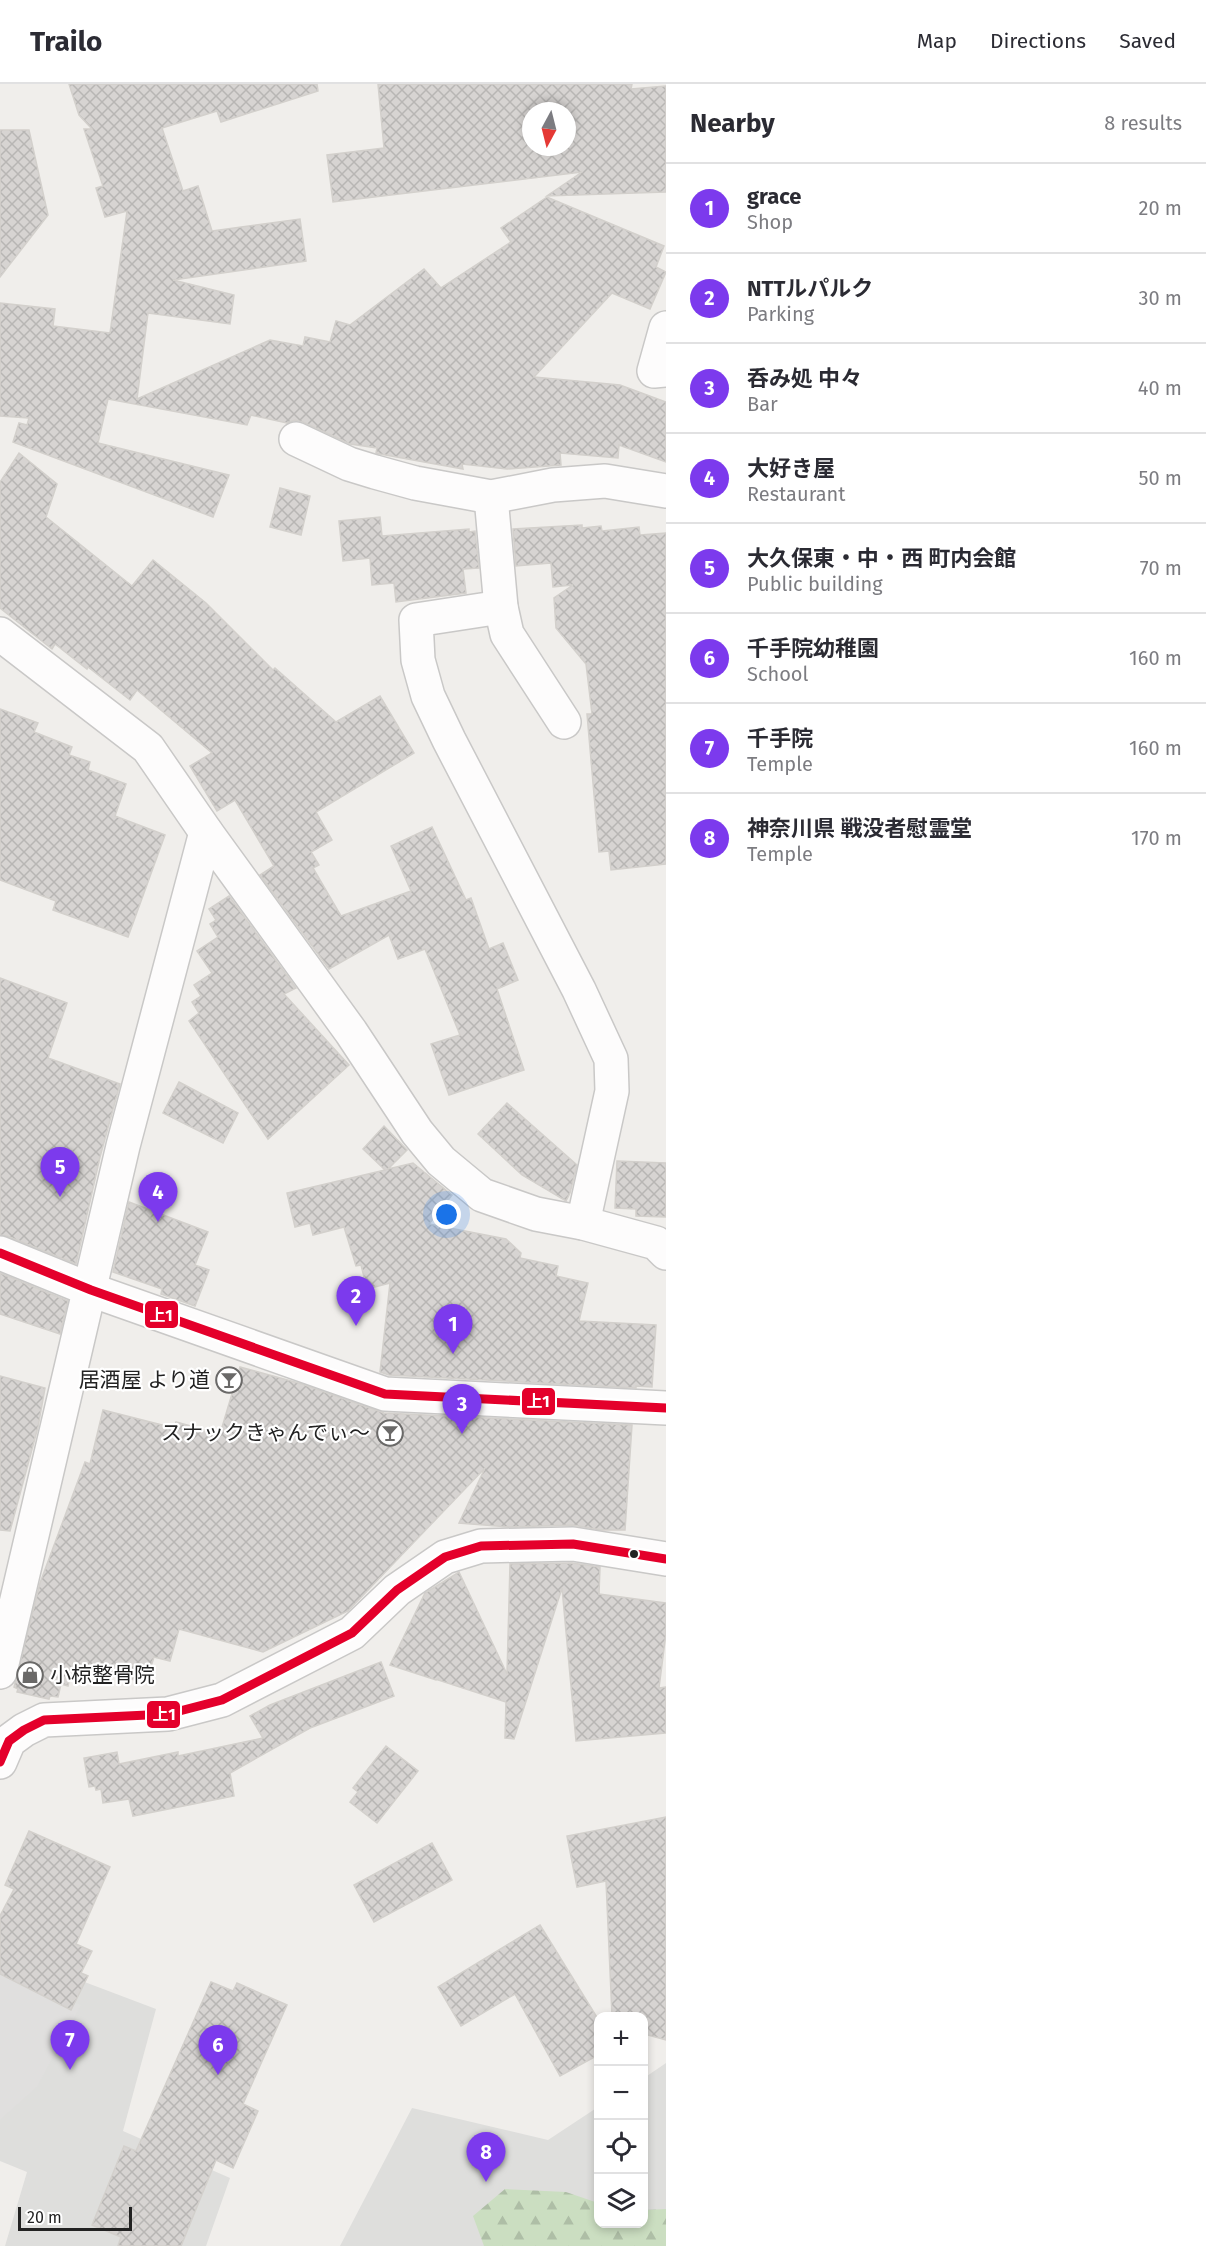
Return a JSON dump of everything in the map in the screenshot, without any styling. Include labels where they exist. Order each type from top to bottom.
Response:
[{"type":"street","points":[[666,328],[654,371],[666,370]]},
{"type":"street","points":[[296,439],[349,464],[375,472],[415,483],[491,497],[553,485],[605,482],[666,492]]},
{"type":"street","points":[[491,497],[501,607],[507,634],[564,722]]},
{"type":"street","points":[[501,607],[416,620],[418,660],[428,696],[449,740],[579,990],[611,1059],[612,1091],[583,1223]]},
{"type":"street","points":[[0,634],[148,748],[351,1032],[417,1132],[441,1161],[482,1194],[536,1214],[583,1223],[656,1243],[666,1252]]},
{"type":"street","points":[[0,1671],[123,1146],[206,832]]},
{"type":"street","points":[[0,1253],[91,1290],[385,1394],[666,1408]]},
{"type":"street","points":[[3,1740],[44,1720],[168,1714],[222,1700],[352,1633],[397,1590],[445,1557],[481,1546],[573,1544],[666,1559]]},
{"type":"shaded area","points":[[0,1950],[156,2009],[123,2131],[230,2178],[206,2246],[5,2246],[27,2172],[0,2161]]},
{"type":"shaded area","points":[[0,1972],[81,2005],[37,2087],[0,2120]]},
{"type":"shaded area","points":[[666,2063],[666,2246],[340,2246],[412,2108],[548,2140],[594,2110],[594,2228],[648,2228],[648,2075]]},
{"type":"green space","points":[[505,2189],[566,2192],[594,2202],[594,2228],[648,2228],[648,2210],[666,2209],[666,2246],[484,2246],[473,2216]]},
{"type":"building","points":[[69,84],[317,84],[318,91],[221,122],[217,111],[162,128],[183,191],[198,186],[212,231],[300,219],[306,261],[173,280],[234,295],[230,324],[148,313],[137,399],[270,340],[303,346],[305,337],[330,342],[336,321],[350,325],[424,269],[441,288],[511,242],[501,228],[547,197],[664,246],[656,267],[666,272],[650,309],[612,293],[534,377],[620,385],[666,402],[666,462],[619,445],[618,458],[560,453],[561,465],[507,469],[462,464],[463,469],[376,453],[377,448],[350,444],[295,420],[287,423],[251,415],[247,425],[108,399],[98,443],[229,475],[213,517],[13,442],[19,423],[27,425],[29,418],[0,416],[0,303],[55,309],[53,326],[110,333],[127,211],[105,217],[96,188],[103,186],[84,129],[92,129],[79,115]]},
{"type":"building","points":[[378,84],[632,84],[631,89],[666,86],[666,192],[547,196],[582,172],[333,202],[327,155],[384,148]]},
{"type":"building","points":[[0,130],[29,130],[48,215],[0,277]]},
{"type":"building","points":[[19,453],[57,484],[46,517],[132,586],[153,560],[206,603],[273,670],[275,668],[336,722],[380,696],[414,753],[316,812],[332,840],[311,852],[319,865],[313,868],[341,916],[411,891],[391,846],[432,827],[466,900],[471,898],[489,949],[503,943],[518,980],[497,989],[524,1070],[449,1095],[431,1044],[460,1035],[425,949],[398,959],[389,935],[329,969],[260,875],[274,866],[235,800],[217,811],[190,766],[212,753],[137,690],[130,700],[55,644],[52,649],[0,608],[0,482]]},
{"type":"building","points":[[280,488],[310,496],[301,535],[270,527]]},
{"type":"building","points":[[380,517],[382,536],[469,529],[469,532],[475,531],[479,568],[463,569],[466,593],[396,602],[394,583],[372,585],[370,558],[343,561],[339,521]]},
{"type":"building","points":[[582,525],[582,528],[601,526],[602,531],[639,527],[640,535],[666,533],[666,864],[611,870],[609,851],[599,852],[587,714],[592,714],[586,664],[556,628],[554,598],[573,585],[553,587],[551,563],[516,566],[513,529]]},
{"type":"building","points":[[0,709],[38,723],[34,732],[72,747],[69,755],[90,762],[88,770],[126,784],[115,816],[165,835],[128,937],[53,910],[56,901],[0,880]]},
{"type":"building","points":[[229,896],[296,988],[284,994],[349,1065],[268,1139],[189,1021],[199,1013],[192,1002],[201,996],[194,985],[212,973],[197,951],[218,937],[210,924],[216,920],[209,909]]},
{"type":"building","points":[[0,978],[67,1003],[48,1058],[120,1084],[100,1157],[76,1264],[0,1235]]},
{"type":"building","points":[[179,1082],[238,1113],[223,1143],[163,1113]]},
{"type":"building","points":[[507,1103],[577,1165],[566,1201],[522,1175],[478,1134]]},
{"type":"building","points":[[384,1126],[407,1150],[388,1169],[413,1163],[452,1195],[429,1224],[506,1239],[521,1253],[520,1258],[558,1266],[556,1276],[588,1283],[579,1321],[656,1325],[652,1387],[389,1375],[380,1372],[390,1283],[367,1289],[361,1265],[356,1266],[344,1227],[313,1235],[310,1223],[295,1227],[287,1193],[385,1170],[363,1149]]},
{"type":"building","points":[[617,1161],[666,1163],[666,1217],[636,1216],[636,1209],[615,1208]]},
{"type":"building","points":[[129,1202],[208,1232],[195,1265],[209,1270],[195,1306],[161,1294],[162,1289],[113,1272]]},
{"type":"building","points":[[0,1273],[68,1301],[60,1334],[0,1314]]},
{"type":"building","points":[[240,1367],[302,1384],[384,1413],[632,1425],[625,1530],[601,1530],[573,1525],[509,1527],[459,1523],[485,1468],[348,1611],[263,1652],[179,1629],[170,1661],[154,1657],[146,1683],[73,1663],[68,1686],[61,1684],[58,1697],[50,1696],[49,1699],[17,1692],[18,1689],[14,1687],[40,1583],[85,1462],[90,1464],[103,1410],[174,1428],[176,1422],[220,1434]]},
{"type":"building","points":[[0,1376],[45,1388],[38,1427],[10,1531],[0,1530]]},
{"type":"building","points":[[572,1563],[600,1567],[599,1594],[666,1603],[666,1633],[659,1688],[666,1687],[666,1733],[576,1741],[562,1588],[514,1739],[505,1738],[506,1702],[390,1665],[425,1593],[459,1572],[507,1674],[510,1564]]},
{"type":"building","points":[[381,1662],[394,1696],[310,1728],[230,1773],[234,1796],[133,1816],[129,1799],[103,1803],[101,1789],[96,1790],[95,1786],[89,1787],[84,1758],[117,1752],[119,1764],[178,1752],[178,1756],[263,1738],[250,1716],[270,1705]]},
{"type":"building","points":[[386,1746],[418,1771],[377,1823],[350,1802],[358,1792],[353,1788]]},
{"type":"building","points":[[666,1817],[666,2040],[648,2035],[648,2012],[612,2012],[606,1881],[577,1887],[567,1836]]},
{"type":"building","points":[[29,1831],[110,1867],[76,1944],[92,1951],[81,1973],[88,1976],[71,2010],[0,1974],[0,1916],[14,1889],[5,1885]]},
{"type":"building","points":[[432,1843],[452,1880],[374,1922],[354,1885]]},
{"type":"building","points":[[540,1925],[594,2013],[594,2057],[560,2076],[515,1994],[461,2026],[438,1987]]},
{"type":"building","points":[[211,1982],[233,1991],[237,1983],[287,2005],[243,2104],[258,2111],[233,2168],[216,2160],[181,2246],[118,2246],[121,2237],[92,2225],[124,2146],[136,2151]]},
{"type":"transit line","name":"上1","points":[[0,1253],[91,1290],[385,1394],[666,1408]]},
{"type":"transit line","name":"上1","points":[[0,1762],[9,1741],[44,1720],[168,1714],[222,1700],[352,1633],[397,1590],[445,1557],[481,1546],[573,1544],[666,1559]]},
{"type":"place","name":"大久保東・中・西 町内会館","points":[[60,1197]]},
{"type":"place","name":"大好き屋","points":[[158,1222]]},
{"type":"place","name":"NTTルパルク","points":[[356,1326]]},
{"type":"place","name":"grace","points":[[453,1354]]},
{"type":"place","name":"居酒屋 より道","points":[[229,1380]]},
{"type":"place","name":"スナックきゃんでぃ〜","points":[[390,1433]]},
{"type":"place","name":"呑み処 中々","points":[[462,1434]]},
{"type":"place","name":"小椋整骨院","points":[[30,1675]]},
{"type":"place","name":"千手院","points":[[70,2070]]},
{"type":"place","name":"千手院幼稚園","points":[[218,2075]]},
{"type":"place","name":"神奈川県 戦没者慰霊堂","points":[[486,2182]]}]
